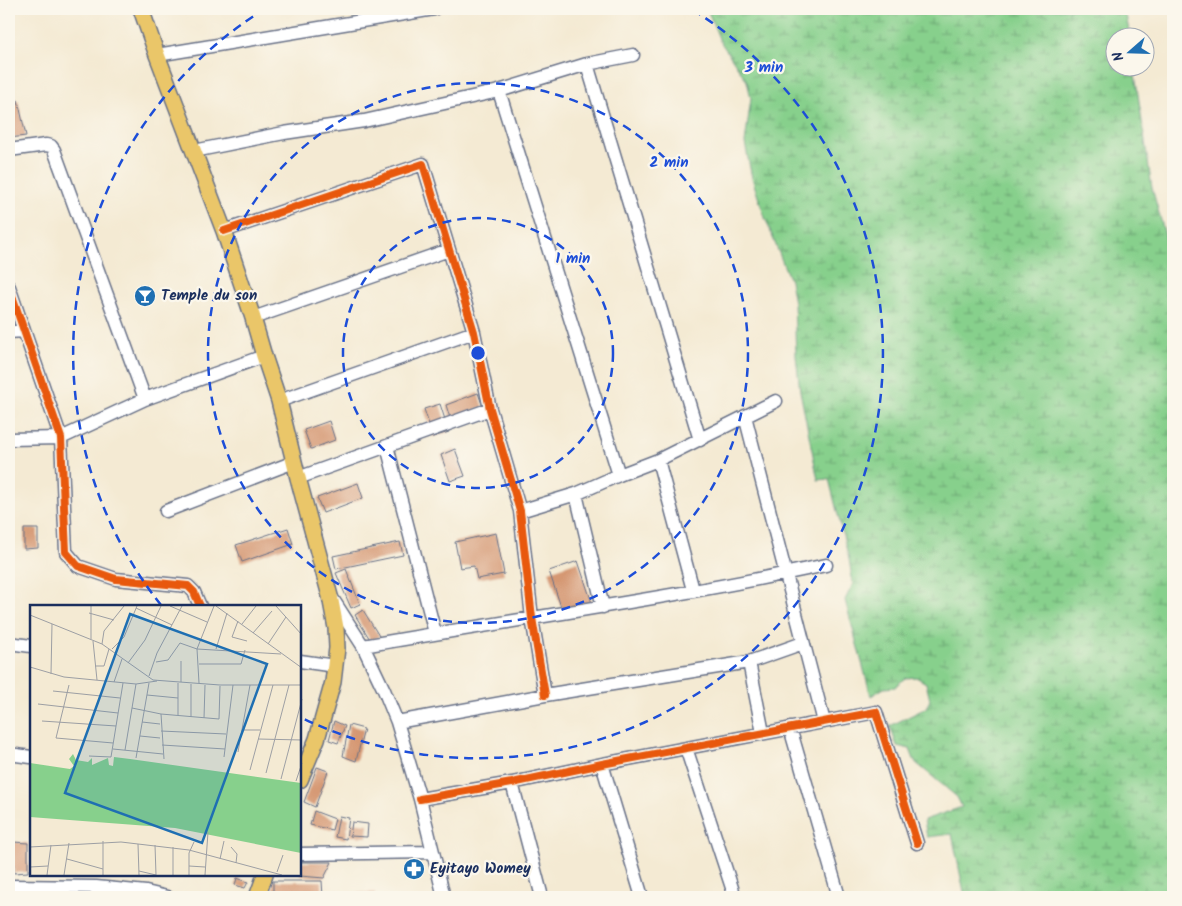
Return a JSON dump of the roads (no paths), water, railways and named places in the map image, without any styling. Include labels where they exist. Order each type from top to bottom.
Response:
[{"type":"main road","points":[[140,9],[224,231],[253,318],[279,401],[330,596],[336,628],[333,682],[318,739],[301,778]]},
{"type":"main road","points":[[257,897],[265,876]]},
{"type":"street","points":[[157,55],[434,9]]},
{"type":"street","points":[[194,151],[284,133],[364,121],[498,91],[588,64],[633,55]]},
{"type":"street","points":[[588,64],[700,440]]},
{"type":"street","points":[[498,91],[619,475]]},
{"type":"street","points":[[9,150],[46,145],[51,146],[54,150],[145,399]]},
{"type":"street","points":[[224,231],[424,164],[474,332],[490,409],[520,511],[532,618],[545,695]]},
{"type":"street","points":[[253,318],[450,250]]},
{"type":"street","points":[[9,286],[61,438],[66,552],[78,566],[116,579],[188,586],[194,592],[200,605]]},
{"type":"street","points":[[9,332],[24,331]]},
{"type":"street","points":[[279,401],[474,332]]},
{"type":"street","points":[[9,439],[61,438],[145,399],[264,356]]},
{"type":"street","points":[[520,511],[576,494],[658,460],[776,401]]},
{"type":"street","points":[[298,478],[490,409]]},
{"type":"street","points":[[745,416],[824,722]]},
{"type":"street","points":[[386,446],[435,633]]},
{"type":"street","points":[[658,460],[693,590]]},
{"type":"street","points":[[166,511],[294,462]]},
{"type":"street","points":[[576,494],[603,607]]},
{"type":"street","points":[[363,646],[603,607],[826,565]]},
{"type":"street","points":[[330,596],[363,646],[397,722],[420,798],[444,897]]},
{"type":"street","points":[[9,643],[30,646]]},
{"type":"street","points":[[397,722],[545,695],[749,662],[803,643]]},
{"type":"street","points":[[301,661],[335,666]]},
{"type":"street","points":[[749,662],[763,733]]},
{"type":"street","points":[[420,798],[512,783],[876,712],[916,843]]},
{"type":"street","points":[[790,728],[839,897]]},
{"type":"street","points":[[686,748],[736,897]]},
{"type":"street","points":[[9,754],[30,757]]},
{"type":"street","points":[[602,764],[642,897]]},
{"type":"street","points":[[512,783],[542,897]]},
{"type":"street","points":[[301,854],[433,852]]},
{"type":"street","points":[[9,886],[96,887],[146,892],[168,897]]},
{"type":"place","name":"Temple du son","points":[[145,296]]},
{"type":"place","name":"Eyitayo Womey","points":[[414,869]]}]
